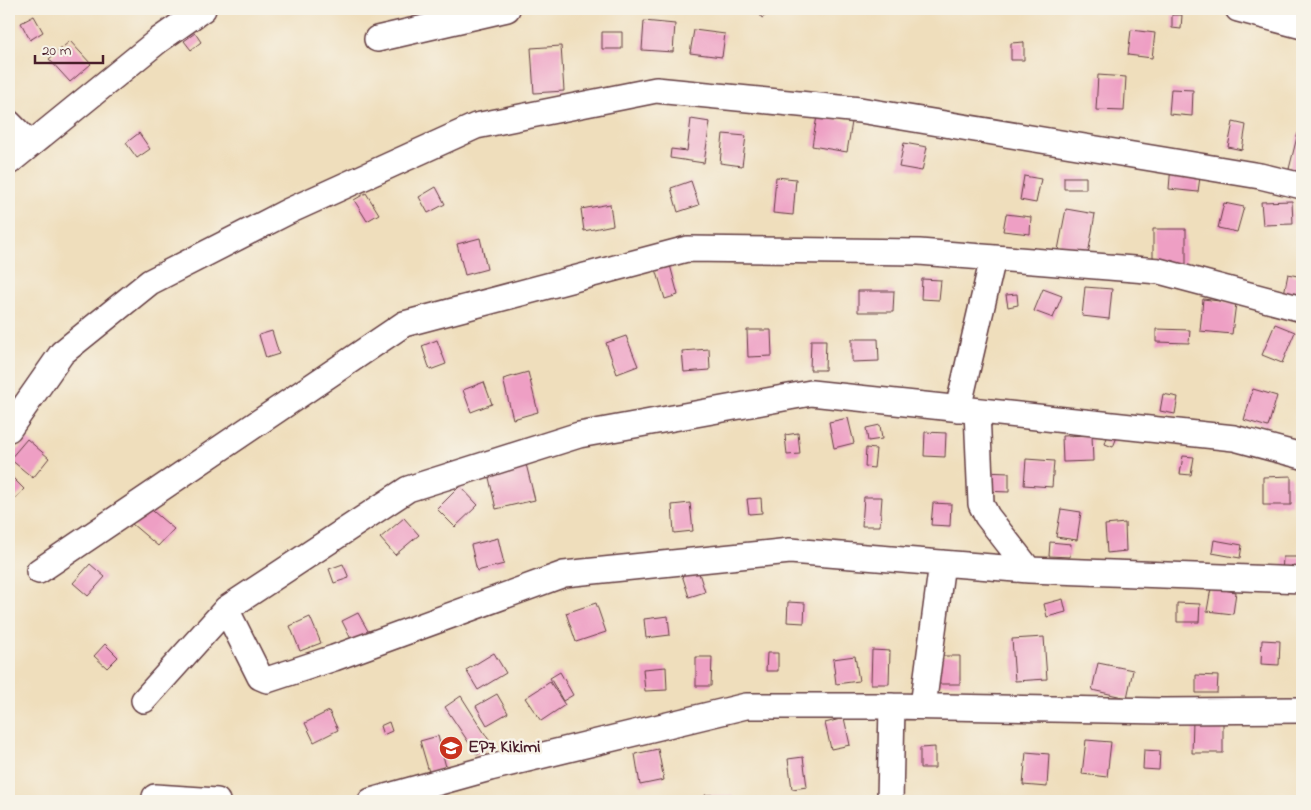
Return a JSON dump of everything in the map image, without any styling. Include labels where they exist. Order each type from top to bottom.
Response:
[{"type":"street","points":[[9,162],[158,40],[203,9]]},
{"type":"street","points":[[377,40],[507,9]]},
{"type":"street","points":[[1238,9],[1302,26]]},
{"type":"street","points":[[9,429],[62,353],[150,282],[289,211],[476,126],[656,90],[860,110],[1260,176],[1302,186]]},
{"type":"street","points":[[9,123],[30,144]]},
{"type":"street","points":[[38,571],[404,324],[687,249],[919,252],[1159,271],[1302,309]]},
{"type":"street","points":[[994,258],[968,410],[981,504],[987,516],[1029,570]]},
{"type":"street","points":[[144,700],[226,609],[408,489],[579,435],[810,393],[1234,438],[1302,456]]},
{"type":"street","points":[[226,609],[260,677],[267,680],[334,658],[564,574],[790,551],[1029,570],[1302,580]]},
{"type":"street","points":[[923,706],[942,563]]},
{"type":"street","points":[[371,801],[490,768],[746,706],[923,706],[1163,711],[1302,710]]},
{"type":"street","points":[[890,801],[892,706]]},
{"type":"street","points":[[155,797],[217,801]]},
{"type":"building","points":[[756,9],[775,9],[762,18]]},
{"type":"building","points":[[966,9],[966,12],[939,10]]},
{"type":"building","points":[[1172,15],[1182,15],[1181,29],[1172,28]]},
{"type":"building","points":[[34,16],[43,32],[30,40],[21,23]]},
{"type":"building","points":[[644,21],[675,24],[673,52],[642,50]]},
{"type":"building","points":[[694,30],[725,34],[722,57],[690,53]]},
{"type":"building","points":[[1131,30],[1155,33],[1152,58],[1128,55]]},
{"type":"building","points":[[602,32],[622,32],[622,49],[602,49]]},
{"type":"building","points":[[195,33],[201,42],[191,50],[184,41]]},
{"type":"building","points":[[70,41],[91,64],[70,82],[49,59]]},
{"type":"building","points":[[1024,42],[1024,60],[1011,60],[1011,43]]},
{"type":"building","points":[[561,46],[564,91],[534,93],[531,48]]},
{"type":"building","points":[[1098,75],[1126,77],[1124,111],[1096,110]]},
{"type":"building","points":[[1171,89],[1193,90],[1192,116],[1169,114]]},
{"type":"building","points":[[817,116],[852,122],[847,152],[812,146]]},
{"type":"building","points":[[691,119],[710,122],[704,163],[670,158],[671,149],[687,151]]},
{"type":"building","points":[[1233,122],[1246,125],[1242,150],[1228,147]]},
{"type":"building","points":[[139,133],[150,149],[137,158],[126,143]]},
{"type":"building","points":[[1298,133],[1302,134],[1302,173],[1289,169]]},
{"type":"building","points":[[723,134],[746,136],[742,166],[720,163]]},
{"type":"building","points":[[904,143],[927,147],[922,171],[899,167]]},
{"type":"building","points":[[1171,165],[1201,169],[1198,192],[1169,189]]},
{"type":"building","points":[[1024,176],[1041,179],[1036,203],[1020,200]]},
{"type":"building","points":[[776,177],[796,179],[793,215],[773,213]]},
{"type":"building","points":[[1064,177],[1086,177],[1086,189],[1064,189]]},
{"type":"building","points":[[691,181],[699,205],[678,212],[671,188]]},
{"type":"building","points":[[436,187],[445,204],[428,213],[419,197]]},
{"type":"building","points":[[366,193],[379,214],[367,221],[354,200]]},
{"type":"building","points":[[1292,201],[1293,224],[1263,225],[1261,202]]},
{"type":"building","points":[[1224,203],[1244,207],[1237,232],[1218,228]]},
{"type":"building","points":[[610,204],[613,225],[584,231],[581,209]]},
{"type":"building","points":[[1066,209],[1095,214],[1088,255],[1058,250]]},
{"type":"building","points":[[1006,214],[1031,217],[1030,234],[1003,231]]},
{"type":"building","points":[[1153,229],[1186,229],[1186,264],[1153,264]]},
{"type":"building","points":[[480,238],[487,269],[465,275],[457,244]]},
{"type":"building","points":[[670,265],[678,295],[665,299],[656,269]]},
{"type":"building","points":[[1288,274],[1302,277],[1302,297],[1284,294]]},
{"type":"building","points":[[922,279],[941,280],[939,300],[921,299]]},
{"type":"building","points":[[1085,287],[1112,289],[1109,319],[1082,316]]},
{"type":"building","points":[[1043,289],[1062,296],[1053,318],[1034,311]]},
{"type":"building","points":[[858,291],[894,291],[893,312],[858,312]]},
{"type":"building","points":[[1017,294],[1018,305],[1008,307],[1006,295]]},
{"type":"building","points":[[1203,299],[1236,303],[1232,334],[1200,331]]},
{"type":"building","points":[[1275,324],[1295,332],[1282,363],[1262,355]]},
{"type":"building","points":[[1156,329],[1190,330],[1189,343],[1156,342]]},
{"type":"building","points":[[747,330],[771,330],[772,356],[748,357]]},
{"type":"building","points":[[272,331],[279,354],[266,358],[259,335]]},
{"type":"building","points":[[626,336],[638,366],[617,374],[606,343]]},
{"type":"building","points":[[852,339],[878,339],[879,361],[852,362]]},
{"type":"building","points":[[437,340],[446,364],[430,370],[422,346]]},
{"type":"building","points":[[811,340],[826,340],[825,370],[810,370]]},
{"type":"building","points":[[709,349],[710,370],[684,372],[682,351]]},
{"type":"building","points":[[528,372],[538,412],[513,419],[503,379]]},
{"type":"building","points":[[484,382],[492,404],[471,412],[463,390]]},
{"type":"building","points":[[1253,389],[1277,396],[1268,427],[1244,420]]},
{"type":"building","points":[[1163,394],[1178,397],[1175,414],[1160,411]]},
{"type":"building","points":[[848,418],[854,443],[834,448],[829,422]]},
{"type":"building","points":[[880,425],[882,439],[868,441],[866,428]]},
{"type":"building","points":[[925,432],[946,433],[945,457],[924,456]]},
{"type":"building","points":[[798,433],[800,454],[787,455],[785,435]]},
{"type":"building","points":[[1108,434],[1117,437],[1113,447],[1105,444]]},
{"type":"building","points":[[1092,435],[1093,461],[1063,462],[1062,436]]},
{"type":"building","points":[[27,439],[49,458],[33,478],[10,459]]},
{"type":"building","points":[[866,448],[876,449],[874,468],[865,467]]},
{"type":"building","points":[[1183,456],[1194,457],[1191,475],[1180,474]]},
{"type":"building","points":[[1026,459],[1054,461],[1052,487],[1024,485]]},
{"type":"building","points":[[526,464],[535,500],[496,509],[488,473]]},
{"type":"building","points":[[983,472],[1009,473],[1009,492],[983,491]]},
{"type":"building","points":[[1291,476],[1291,505],[1263,505],[1263,477]]},
{"type":"building","points":[[12,477],[24,489],[9,505],[9,481]]},
{"type":"building","points":[[460,486],[478,505],[455,527],[437,509]]},
{"type":"building","points":[[864,497],[882,497],[880,526],[862,526]]},
{"type":"building","points":[[761,498],[762,513],[749,514],[747,499]]},
{"type":"building","points":[[690,503],[693,531],[674,533],[672,505]]},
{"type":"building","points":[[933,503],[951,504],[950,526],[931,525]]},
{"type":"building","points":[[147,506],[174,529],[158,546],[132,524]]},
{"type":"building","points":[[1061,509],[1081,512],[1077,540],[1056,537]]},
{"type":"building","points":[[404,518],[419,535],[395,555],[380,538]]},
{"type":"building","points":[[1125,523],[1126,551],[1107,553],[1105,525]]},
{"type":"building","points":[[498,538],[504,564],[477,571],[471,545]]},
{"type":"building","points":[[1214,540],[1242,545],[1240,558],[1212,553]]},
{"type":"building","points":[[1050,542],[1071,544],[1070,557],[1049,556]]},
{"type":"building","points":[[1283,557],[1302,557],[1301,576],[1282,575]]},
{"type":"building","points":[[90,564],[105,577],[88,596],[73,583]]},
{"type":"building","points":[[343,564],[349,578],[334,583],[329,569]]},
{"type":"building","points":[[698,570],[705,592],[689,597],[682,575]]},
{"type":"building","points":[[1211,588],[1236,592],[1233,614],[1207,611]]},
{"type":"building","points":[[1063,599],[1066,612],[1047,617],[1044,604]]},
{"type":"building","points":[[788,602],[805,603],[804,623],[787,622]]},
{"type":"building","points":[[596,603],[606,632],[576,642],[566,613]]},
{"type":"building","points":[[1177,603],[1200,604],[1199,622],[1177,622]]},
{"type":"building","points":[[358,613],[372,638],[355,647],[342,621]]},
{"type":"building","points":[[668,616],[670,635],[646,638],[644,619]]},
{"type":"building","points":[[310,617],[321,643],[300,651],[290,626]]},
{"type":"building","points":[[1044,637],[1047,679],[1015,681],[1012,639]]},
{"type":"building","points":[[1262,640],[1280,641],[1279,665],[1261,664]]},
{"type":"building","points":[[105,644],[118,657],[107,668],[94,656]]},
{"type":"building","points":[[872,650],[890,651],[889,684],[871,684]]},
{"type":"building","points":[[494,653],[506,673],[478,690],[466,670]]},
{"type":"building","points":[[767,653],[778,653],[778,671],[766,671]]},
{"type":"building","points":[[855,656],[859,681],[836,684],[833,659]]},
{"type":"building","points":[[936,656],[960,656],[960,684],[936,684]]},
{"type":"building","points":[[696,657],[712,657],[711,686],[696,686]]},
{"type":"building","points":[[1098,663],[1133,670],[1127,698],[1092,690]]},
{"type":"building","points":[[666,667],[667,690],[645,691],[643,669]]},
{"type":"building","points":[[560,672],[573,695],[563,701],[550,678]]},
{"type":"building","points":[[1196,675],[1218,676],[1217,693],[1196,693]]},
{"type":"building","points":[[550,682],[565,705],[541,721],[525,698]]},
{"type":"building","points":[[497,694],[508,713],[487,725],[476,706]]},
{"type":"building","points":[[461,696],[492,745],[477,755],[445,707]]},
{"type":"building","points":[[329,711],[338,730],[314,742],[305,723]]},
{"type":"building","points":[[844,718],[850,745],[831,749],[825,723]]},
{"type":"building","points":[[1193,721],[1223,721],[1223,753],[1192,753]]},
{"type":"building","points":[[389,722],[392,731],[383,735],[380,726]]},
{"type":"building","points":[[438,736],[446,767],[429,772],[420,741]]},
{"type":"building","points":[[1086,740],[1111,742],[1107,777],[1082,774]]},
{"type":"building","points":[[935,747],[935,768],[920,768],[920,748]]},
{"type":"building","points":[[658,749],[664,780],[640,785],[635,754]]},
{"type":"building","points":[[1144,750],[1160,751],[1159,770],[1143,769]]},
{"type":"building","points":[[1026,752],[1049,754],[1047,787],[1023,785]]},
{"type":"building","points":[[803,757],[807,787],[792,789],[788,759]]},
{"type":"building","points":[[705,795],[732,795],[732,801],[705,801]]},
{"type":"building","points":[[1194,797],[1224,797],[1224,801],[1194,801]]},
{"type":"place","name":"EP7 Kikimi","points":[[451,748]]}]
